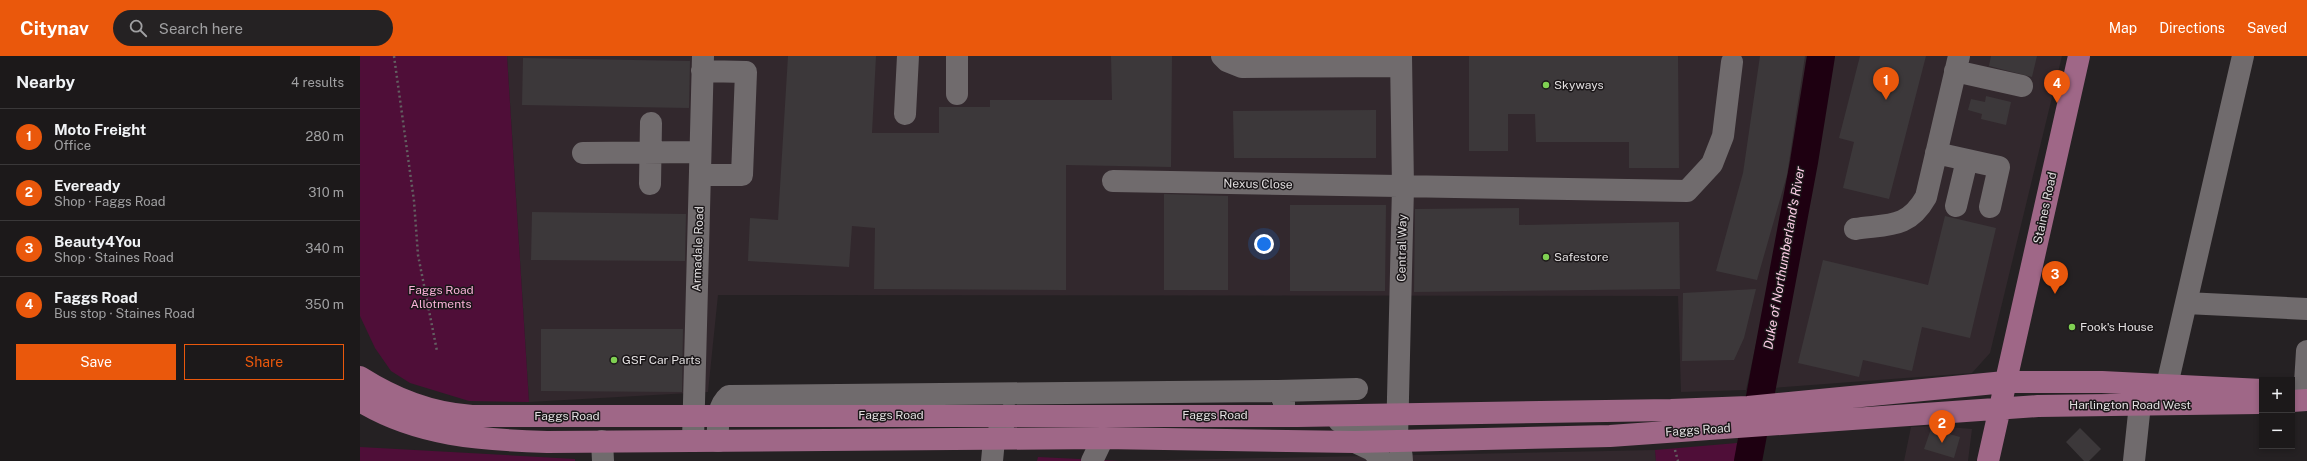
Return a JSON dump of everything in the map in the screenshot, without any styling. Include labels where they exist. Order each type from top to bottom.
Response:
[{"type":"main road","name":"Staines Road","points":[[1998,409],[2079,56]]},
{"type":"main road","name":"Faggs Road","points":[[360,377],[403,401],[453,415],[718,416],[1009,414],[1291,416],[1401,426],[1428,439],[1672,432],[1820,420],[1998,409]]},
{"type":"main road","name":"Harlington Road West","points":[[2005,382],[2167,385],[2259,390]]},
{"type":"main road","name":"Faggs Road","points":[[360,401],[393,418],[430,430],[462,437],[602,451],[693,441],[994,440],[1103,438],[1355,442],[1401,426],[1430,413],[1671,410],[1748,406],[2005,382]]},
{"type":"main road","name":"Harlington Road West","points":[[1998,409],[2038,406],[2259,403]]},
{"type":"main road","points":[[1988,461],[1998,409]]},
{"type":"main road","points":[[1401,426],[1462,428],[1516,437]]},
{"type":"street","points":[[905,114],[908,56]]},
{"type":"street","points":[[956,94],[957,56]]},
{"type":"street","points":[[1222,56],[1226,61],[1242,67],[1401,61]]},
{"type":"street","points":[[2167,385],[2243,56]]},
{"type":"street","name":"Central Way","points":[[1401,61],[1403,187],[1401,426]]},
{"type":"street","name":"Nexus Close","points":[[1113,181],[1403,187],[1516,187],[1687,192],[1712,164],[1723,136],[1732,62]]},
{"type":"street","points":[[700,175],[742,175],[747,64],[702,63]]},
{"type":"street","name":"Armadale Road","points":[[693,441],[702,63]]},
{"type":"street","points":[[1855,229],[1906,221],[1918,212],[1926,197],[1957,63],[2022,86]]},
{"type":"street","points":[[650,184],[651,123]]},
{"type":"street","points":[[583,153],[700,152]]},
{"type":"street","points":[[1936,153],[1998,167],[1990,207]]},
{"type":"street","points":[[1956,206],[1967,160]]},
{"type":"street","points":[[2186,303],[2307,309]]},
{"type":"street","points":[[2299,399],[2306,364]]},
{"type":"street","points":[[718,441],[718,416],[723,401],[729,396],[1357,389]]},
{"type":"street","points":[[1278,391],[1291,416]]},
{"type":"street","points":[[2134,461],[2140,404]]},
{"type":"street","points":[[992,461],[994,440],[1009,414]]},
{"type":"street","points":[[1387,461],[1401,426]]},
{"type":"street","points":[[1401,426],[1402,461]]},
{"type":"street","points":[[1092,461],[1103,438]]},
{"type":"street","points":[[1412,461],[1428,439]]},
{"type":"street","name":"Faggs Road","points":[[1355,442],[1372,450],[1382,461]]},
{"type":"path","points":[[394,56],[414,201],[418,255],[437,351]]},
{"type":"shaded area","points":[[507,56],[1813,56],[1798,152],[1746,390],[1681,392],[1678,296],[718,295],[708,392],[529,402]]},
{"type":"shaded area","points":[[1830,56],[2062,56],[1990,353],[1972,373],[1772,388]]},
{"type":"shaded area","points":[[1936,426],[1972,429],[1968,461],[1904,461],[1911,427]]},
{"type":"shaded area","points":[[1655,450],[1656,461],[1120,461]]},
{"type":"green space","name":"Faggs Road Allotments","points":[[360,56],[507,56],[529,402],[469,401],[410,383],[391,371],[375,348],[360,316]]},
{"type":"green space","points":[[1737,443],[1735,461],[1656,461],[1655,450]]},
{"type":"green space","points":[[360,447],[575,459],[575,461],[360,461]]},
{"type":"green space","points":[[1038,457],[1120,461],[1037,461]]},
{"type":"building","points":[[788,56],[876,56],[872,133],[939,133],[939,107],[990,107],[990,100],[1112,100],[1111,56],[1172,56],[1171,167],[1066,165],[1066,290],[874,289],[875,228],[852,226],[849,267],[748,261],[750,218],[778,220]]},
{"type":"building","name":"Skyways","points":[[1469,56],[1678,56],[1679,168],[1629,168],[1629,142],[1536,142],[1535,114],[1508,114],[1508,151],[1469,151]]},
{"type":"building","points":[[1760,56],[1805,56],[1787,175],[1757,280],[1716,271],[1743,173]]},
{"type":"building","points":[[1860,56],[1926,56],[1889,199],[1843,188],[1854,142],[1839,138]]},
{"type":"building","points":[[1991,56],[2037,56],[2032,77],[1989,66]]},
{"type":"building","points":[[523,58],[690,61],[689,108],[522,105]]},
{"type":"building","points":[[1986,96],[2011,102],[2006,125],[1981,119],[1982,114],[1968,110],[1971,99],[1985,102]]},
{"type":"building","points":[[1376,110],[1376,158],[1234,158],[1233,111]]},
{"type":"building","points":[[1164,194],[1228,196],[1228,290],[1164,290]]},
{"type":"building","points":[[1290,205],[1386,205],[1385,291],[1290,291]]},
{"type":"building","name":"Safestore","points":[[1519,208],[1519,225],[1679,222],[1680,289],[1414,292],[1415,209]]},
{"type":"building","points":[[532,212],[686,214],[685,261],[531,260]]},
{"type":"building","points":[[1945,216],[1996,228],[1970,338],[1922,327],[1912,371],[1863,360],[1859,377],[1798,363],[1823,260],[1928,285]]},
{"type":"building","points":[[1756,289],[1744,338],[1734,360],[1682,361],[1683,293]]},
{"type":"building","name":"GSF Car Parts","points":[[541,329],[683,329],[682,392],[541,391]]},
{"type":"building","points":[[2080,428],[2101,449],[2089,461],[2084,461],[2066,442]]},
{"type":"building","points":[[1931,429],[1960,437],[1954,458],[1924,449]]},
{"type":"waterway","name":"Duke of Northumberland's River","points":[[1748,461],[1804,162],[1821,56]]},
{"type":"place","name":"Skyways","points":[[1546,85]]},
{"type":"place","name":"Moto Freight","points":[[1886,100]]},
{"type":"place","name":"Faggs Road","points":[[2057,103]]},
{"type":"place","name":"Safestore","points":[[1546,257]]},
{"type":"place","name":"Beauty4You","points":[[2055,294]]},
{"type":"place","name":"Fook's House","points":[[2072,327]]},
{"type":"place","name":"GSF Car Parts","points":[[614,360]]},
{"type":"place","name":"Eveready","points":[[1942,443]]}]
